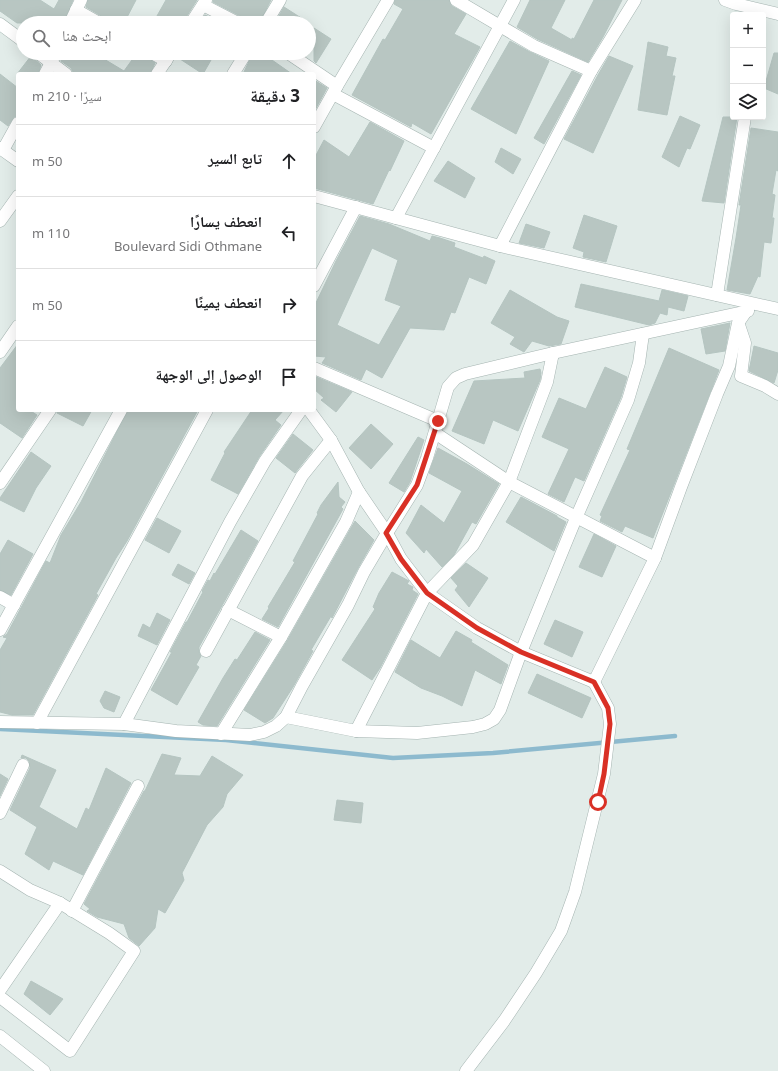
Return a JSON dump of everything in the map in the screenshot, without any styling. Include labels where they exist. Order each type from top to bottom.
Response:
[{"type":"street","points":[[270,16],[280,0]]},
{"type":"street","points":[[316,124],[388,0]]},
{"type":"street","points":[[456,0],[534,46],[591,71]]},
{"type":"street","points":[[396,218],[514,0]]},
{"type":"street","points":[[500,246],[591,71],[635,0]]},
{"type":"street","points":[[725,0],[761,8],[778,14]]},
{"type":"street","points":[[195,16],[204,2],[227,16]]},
{"type":"street","points":[[73,16],[78,5],[91,16]]},
{"type":"street","points":[[0,24],[16,37]]},
{"type":"street","points":[[47,72],[53,60]]},
{"type":"street","points":[[56,60],[64,72]]},
{"type":"street","points":[[158,72],[166,60]]},
{"type":"street","points":[[234,72],[242,60]]},
{"type":"street","points":[[297,60],[312,72]]},
{"type":"street","points":[[316,75],[335,90],[434,148]]},
{"type":"street","points":[[717,295],[745,120]]},
{"type":"street","points":[[16,126],[2,149],[16,160]]},
{"type":"street","points":[[316,197],[500,246],[717,295],[749,307],[778,309]]},
{"type":"street","points":[[0,221],[16,199]]},
{"type":"street","points":[[316,282],[356,207]]},
{"type":"street","points":[[594,682],[655,558],[716,394],[729,366],[738,323],[749,307]]},
{"type":"street","points":[[0,722],[124,724],[176,731],[250,735],[264,732],[276,726],[286,718],[386,533],[417,485],[435,433],[448,387],[456,378],[465,374],[643,334],[749,307]]},
{"type":"street","points":[[738,323],[745,343],[741,376],[777,393]]},
{"type":"street","points":[[0,352],[16,329]]},
{"type":"street","points":[[286,718],[356,731],[417,732],[473,727],[485,724],[494,719],[500,710],[521,652],[576,518],[628,400],[639,363],[643,334]]},
{"type":"street","points":[[356,731],[427,593],[473,545],[509,482],[547,382],[553,353]]},
{"type":"street","points":[[316,369],[438,421]]},
{"type":"street","points":[[0,483],[49,412]]},
{"type":"street","points":[[0,630],[120,412]]},
{"type":"street","points":[[36,723],[206,412]]},
{"type":"street","points":[[124,724],[230,522],[265,461],[300,412]]},
{"type":"street","points":[[310,412],[331,440],[359,492],[401,559],[427,593],[477,628],[521,652],[594,682],[608,708],[610,724],[604,774],[575,892],[561,931],[536,973],[504,1021],[466,1071]]},
{"type":"street","points":[[435,433],[509,482],[655,558]]},
{"type":"street","points":[[206,650],[302,476],[331,440]]},
{"type":"street","points":[[221,734],[281,637],[346,522],[359,492]]},
{"type":"street","points":[[0,597],[14,605]]},
{"type":"street","points":[[228,610],[281,637]]},
{"type":"street","points":[[0,813],[23,765]]},
{"type":"street","points":[[72,911],[138,786]]},
{"type":"street","points":[[0,870],[30,890],[60,903],[109,933],[134,951],[70,1052],[0,997]]},
{"type":"street","points":[[0,990],[60,903]]},
{"type":"street","points":[[0,1036],[44,1071]]},
{"type":"building","points":[[0,0],[40,0],[54,9],[59,0],[73,0],[66,16],[16,16],[16,22],[0,11]]},
{"type":"building","points":[[88,0],[136,0],[128,16],[101,16],[86,7]]},
{"type":"building","points":[[166,0],[197,0],[187,16],[157,16]]},
{"type":"building","points":[[213,0],[271,0],[263,16],[240,16],[213,2]]},
{"type":"building","points":[[395,0],[449,0],[452,6],[466,14],[454,34],[480,47],[431,134],[412,123],[411,127],[352,95],[383,39],[385,40],[403,9],[394,4]]},
{"type":"building","points":[[530,0],[565,0],[551,28],[572,40],[572,38],[574,39],[594,0],[622,0],[588,62],[537,39],[517,27]]},
{"type":"building","points":[[284,7],[298,16],[279,16]]},
{"type":"building","points":[[316,29],[331,39],[316,63],[314,61],[316,60]]},
{"type":"building","points":[[510,41],[549,61],[516,134],[471,109]]},
{"type":"building","points":[[648,42],[668,47],[666,56],[676,58],[672,76],[675,76],[667,115],[638,110]]},
{"type":"building","points":[[774,53],[778,53],[778,94],[766,89],[766,81]]},
{"type":"building","points":[[609,56],[633,66],[593,153],[564,139]]},
{"type":"building","points":[[28,60],[35,60],[41,65],[39,72],[19,72]]},
{"type":"building","points":[[106,60],[124,71],[132,60],[150,60],[155,63],[151,72],[73,72],[71,68],[61,61]]},
{"type":"building","points":[[182,60],[211,60],[204,72],[200,72]]},
{"type":"building","points":[[250,60],[272,60],[289,72],[244,72]]},
{"type":"building","points":[[572,71],[581,75],[544,144],[534,138]]},
{"type":"building","points":[[0,74],[16,86],[16,116],[14,117],[8,126],[0,120]]},
{"type":"building","points":[[316,81],[327,88],[316,108]]},
{"type":"building","points":[[680,116],[700,125],[690,149],[687,148],[679,167],[662,157]]},
{"type":"building","points":[[723,117],[730,117],[730,120],[737,120],[724,203],[702,201]]},
{"type":"building","points":[[370,122],[404,141],[373,204],[316,189],[316,155],[324,140],[349,157]]},
{"type":"building","points":[[751,128],[778,132],[778,171],[776,170],[772,194],[775,195],[771,243],[764,242],[760,277],[758,276],[750,294],[727,290],[741,205],[739,205]]},
{"type":"building","points":[[501,148],[521,159],[513,174],[495,162]]},
{"type":"building","points":[[448,161],[475,178],[465,198],[434,181]]},
{"type":"building","points":[[584,215],[617,226],[606,262],[583,257],[584,252],[573,248]]},
{"type":"building","points":[[360,216],[389,224],[430,241],[432,236],[455,243],[454,247],[495,261],[486,284],[469,277],[455,313],[451,312],[444,330],[410,328],[382,378],[366,369],[361,380],[322,363],[326,357],[316,356],[316,303]],"holes":[[[372,248],[398,260],[385,300],[401,306],[379,345],[337,325]]]},
{"type":"building","points":[[526,224],[550,232],[544,248],[519,243]]},
{"type":"building","points":[[581,284],[659,301],[662,290],[688,296],[684,311],[668,307],[667,315],[660,313],[655,323],[649,325],[575,307]]},
{"type":"building","points":[[510,290],[557,317],[569,321],[561,344],[549,346],[532,341],[524,352],[510,344],[515,337],[491,323]]},
{"type":"building","points":[[730,323],[725,351],[706,354],[701,329]]},
{"type":"building","points":[[754,346],[778,353],[778,370],[774,383],[749,371]]},
{"type":"building","points":[[16,347],[16,412],[32,412],[37,415],[22,438],[0,423],[0,368]]},
{"type":"building","points":[[669,348],[719,370],[653,538],[625,526],[622,532],[600,521],[602,516],[600,515],[630,450],[627,449]]},
{"type":"building","points":[[605,367],[627,377],[621,397],[584,481],[575,477],[564,502],[548,494],[569,449],[542,437],[559,398],[586,409]]},
{"type":"building","points":[[540,369],[540,380],[518,431],[493,420],[484,444],[452,431],[474,381],[525,378],[524,372]]},
{"type":"building","points":[[316,377],[352,392],[336,412],[321,400],[324,398],[316,391]]},
{"type":"building","points":[[57,412],[91,412],[83,426]]},
{"type":"building","points":[[127,412],[197,412],[127,541],[96,594],[98,595],[33,715],[12,715],[0,712],[0,650],[7,638],[3,637],[7,634],[46,561],[50,563],[61,535],[81,502]]},
{"type":"building","points":[[251,412],[282,412],[275,420],[281,425],[259,457],[238,494],[211,480],[225,453],[224,452]]},
{"type":"building","points":[[371,424],[393,444],[371,469],[349,448]]},
{"type":"building","points":[[293,434],[313,450],[295,473],[276,458]]},
{"type":"building","points":[[418,437],[424,440],[410,482],[404,492],[389,483]]},
{"type":"building","points":[[438,448],[499,484],[476,524],[472,522],[454,555],[442,567],[426,549],[424,553],[406,533],[421,505],[444,523],[462,491],[429,473]]},
{"type":"building","points":[[31,452],[51,466],[36,488],[24,512],[0,500],[0,498]]},
{"type":"building","points":[[338,482],[339,497],[345,502],[341,507],[343,509],[278,627],[262,619],[295,562],[293,561],[318,514],[317,513],[321,505]]},
{"type":"building","points":[[521,497],[566,522],[554,551],[506,522]]},
{"type":"building","points":[[157,518],[181,531],[169,553],[145,540]]},
{"type":"building","points":[[355,521],[374,540],[332,618],[331,616],[311,650],[313,651],[293,687],[273,718],[265,723],[244,710],[287,641]]},
{"type":"building","points":[[241,530],[258,541],[199,647],[201,656],[196,665],[199,667],[177,705],[151,690],[208,580],[210,581],[214,573],[215,574]]},
{"type":"building","points":[[594,534],[616,546],[602,577],[579,567]]},
{"type":"building","points":[[8,540],[33,554],[11,595],[0,590],[0,554]]},
{"type":"building","points":[[466,563],[488,578],[469,607],[455,590],[458,586],[451,578]]},
{"type":"building","points":[[178,564],[195,573],[189,584],[172,575]]},
{"type":"building","points":[[392,572],[409,581],[407,584],[413,587],[412,590],[418,594],[380,668],[372,680],[342,660],[375,609],[373,607],[379,593]]},
{"type":"building","points":[[157,613],[170,620],[157,645],[138,636],[143,624],[150,628]]},
{"type":"building","points":[[555,620],[583,632],[572,657],[544,644]]},
{"type":"building","points":[[456,631],[472,640],[471,642],[508,665],[501,684],[475,670],[462,706],[421,688],[395,672],[411,640],[440,658]]},
{"type":"building","points":[[255,632],[270,640],[217,726],[203,725],[198,722],[235,659],[237,660]]},
{"type":"building","points":[[537,674],[591,698],[582,718],[528,693]]},
{"type":"building","points":[[105,691],[120,697],[114,712],[104,708],[100,701]]},
{"type":"building","points":[[162,754],[181,758],[174,775],[200,776],[212,756],[243,775],[227,794],[223,807],[207,825],[182,873],[184,880],[165,913],[158,909],[155,928],[139,946],[129,938],[124,924],[97,917],[87,911],[90,909],[84,904],[145,791]]},
{"type":"building","points":[[22,755],[56,770],[39,807],[77,829],[86,808],[89,810],[106,768],[131,783],[83,875],[53,861],[49,870],[25,854],[37,827],[10,810],[30,768],[29,761],[26,758],[21,758]]},
{"type":"building","points":[[0,774],[8,779],[0,796]]},
{"type":"building","points":[[337,800],[363,803],[361,823],[334,820]]},
{"type":"building","points":[[31,981],[63,999],[50,1015],[24,994]]},
{"type":"waterway","points":[[0,729],[226,740],[393,758],[493,753],[675,736]]},
{"type":"route","points":[[438,421],[417,485],[386,533],[401,559],[427,593],[477,628],[521,652],[594,682],[608,708],[610,724],[604,774],[598,802]]}]
